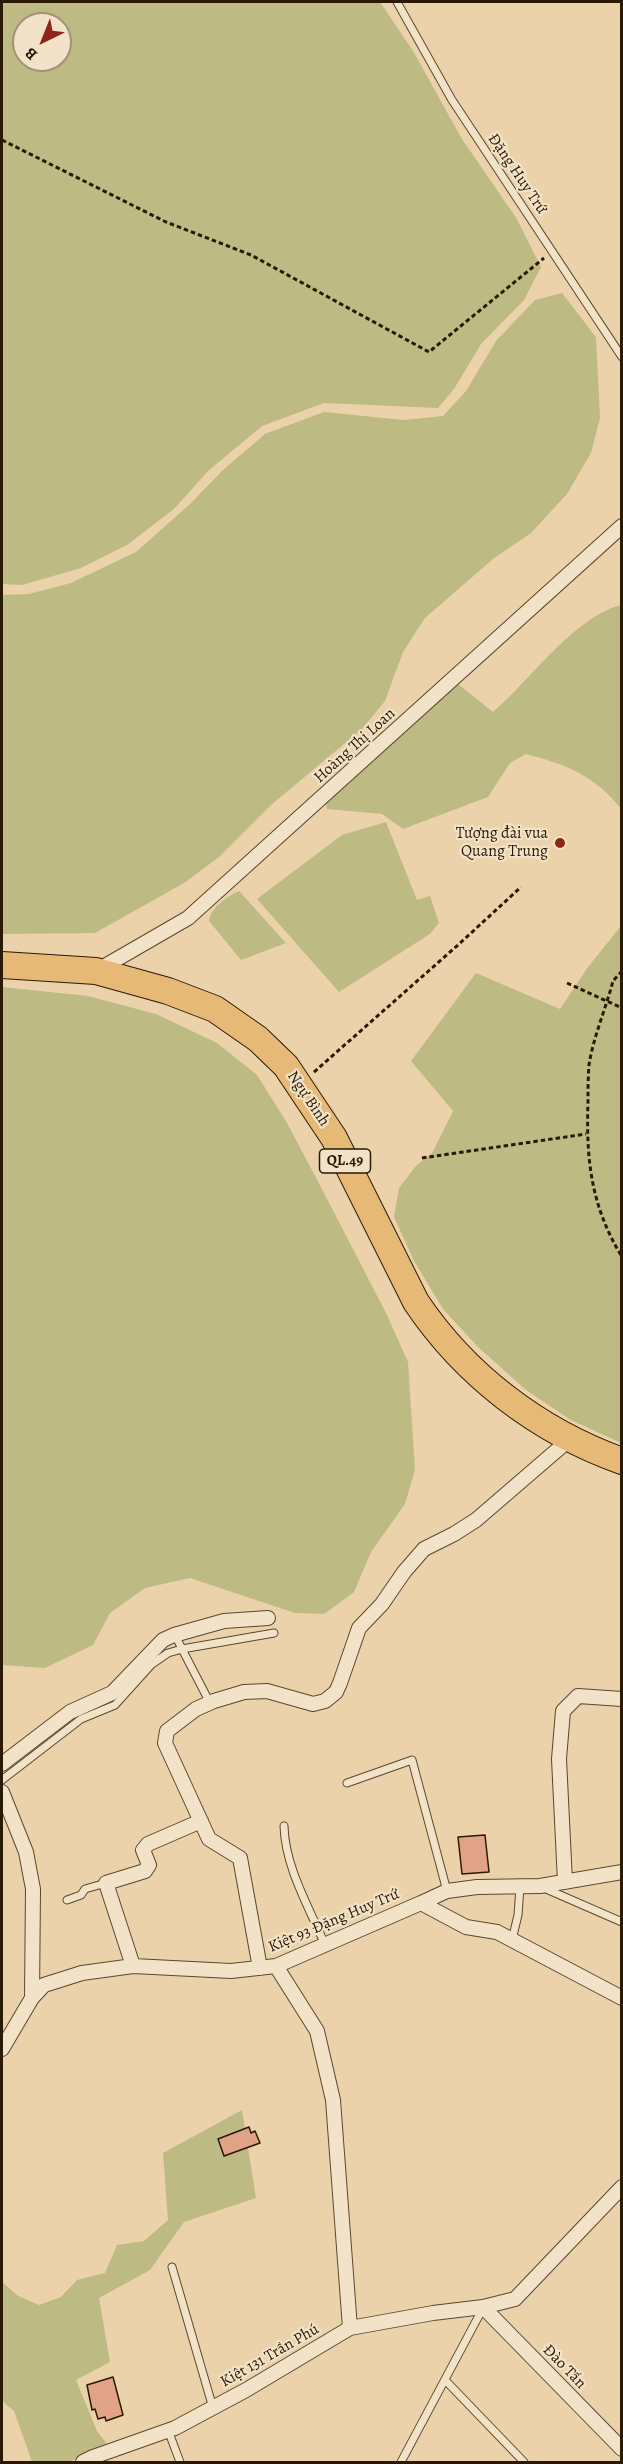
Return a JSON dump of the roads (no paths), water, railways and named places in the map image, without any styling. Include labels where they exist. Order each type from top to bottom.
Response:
[{"type":"highway","name":"Ngự Bình","points":[[2,966],[96,971],[168,991],[215,1009],[258,1039],[286,1066],[334,1138],[416,1302],[432,1327],[500,1395],[570,1439],[621,1461]]},
{"type":"street","name":"Hoàng Thị Loan","points":[[96,971],[188,918],[621,526]]},
{"type":"street","points":[[260,1968],[240,1858],[209,1839],[165,1743],[167,1731],[196,1709],[244,1692],[267,1691],[313,1704],[325,1701],[336,1692],[359,1628],[382,1604],[404,1572],[424,1549],[476,1520],[570,1439]]},
{"type":"street","points":[[2,1764],[70,1712],[112,1693],[154,1648],[178,1642],[224,1622],[268,1618]]},
{"type":"street","points":[[565,1882],[559,1759],[563,1711],[578,1696],[621,1699]]},
{"type":"street","points":[[2,1792],[26,1852],[33,1889],[32,1998]]},
{"type":"street","points":[[133,1966],[106,1883],[145,1871],[149,1865],[143,1850],[148,1844],[201,1821]]},
{"type":"street","points":[[421,1903],[447,1891],[477,1887],[540,1886],[621,1872]]},
{"type":"street","name":"Kiệt 93 Đặng Huy Trứ","points":[[2,2049],[32,1998],[44,1985],[82,1973],[133,1966],[231,1971],[276,1966],[421,1903],[466,1927],[497,1932],[621,1998]]},
{"type":"street","points":[[276,1966],[317,2031],[333,2100],[350,2328]]},
{"type":"street","name":"Kiệt 131 Trần Phú","points":[[83,2463],[93,2457],[168,2430],[213,2408],[350,2328],[433,2313],[483,2307],[515,2299],[621,2187]]},
{"type":"street","name":"Đào Tấn","points":[[483,2307],[621,2449]]},
{"type":"lane","name":"Đặng Huy Trứ","points":[[397,2],[452,100],[621,357]]},
{"type":"lane","points":[[2,1780],[81,1719],[115,1705],[152,1664],[168,1653],[178,1642],[274,1633]]},
{"type":"lane","points":[[178,1642],[210,1703]]},
{"type":"lane","points":[[347,1783],[412,1760],[447,1891]]},
{"type":"lane","points":[[284,1826],[284,1844],[292,1868],[325,1945]]},
{"type":"lane","points":[[68,1899],[81,1895],[85,1889],[106,1883]]},
{"type":"lane","points":[[540,1886],[621,1922]]},
{"type":"lane","points":[[512,1940],[518,1916],[520,1887]]},
{"type":"lane","points":[[172,2267],[213,2408]]},
{"type":"lane","points":[[401,2463],[483,2307]]},
{"type":"lane","points":[[445,2380],[524,2463]]},
{"type":"lane","points":[[168,2430],[180,2463]]},
{"type":"place","name":"Tượng đài vua Quang Trung","points":[[560,843]]}]
